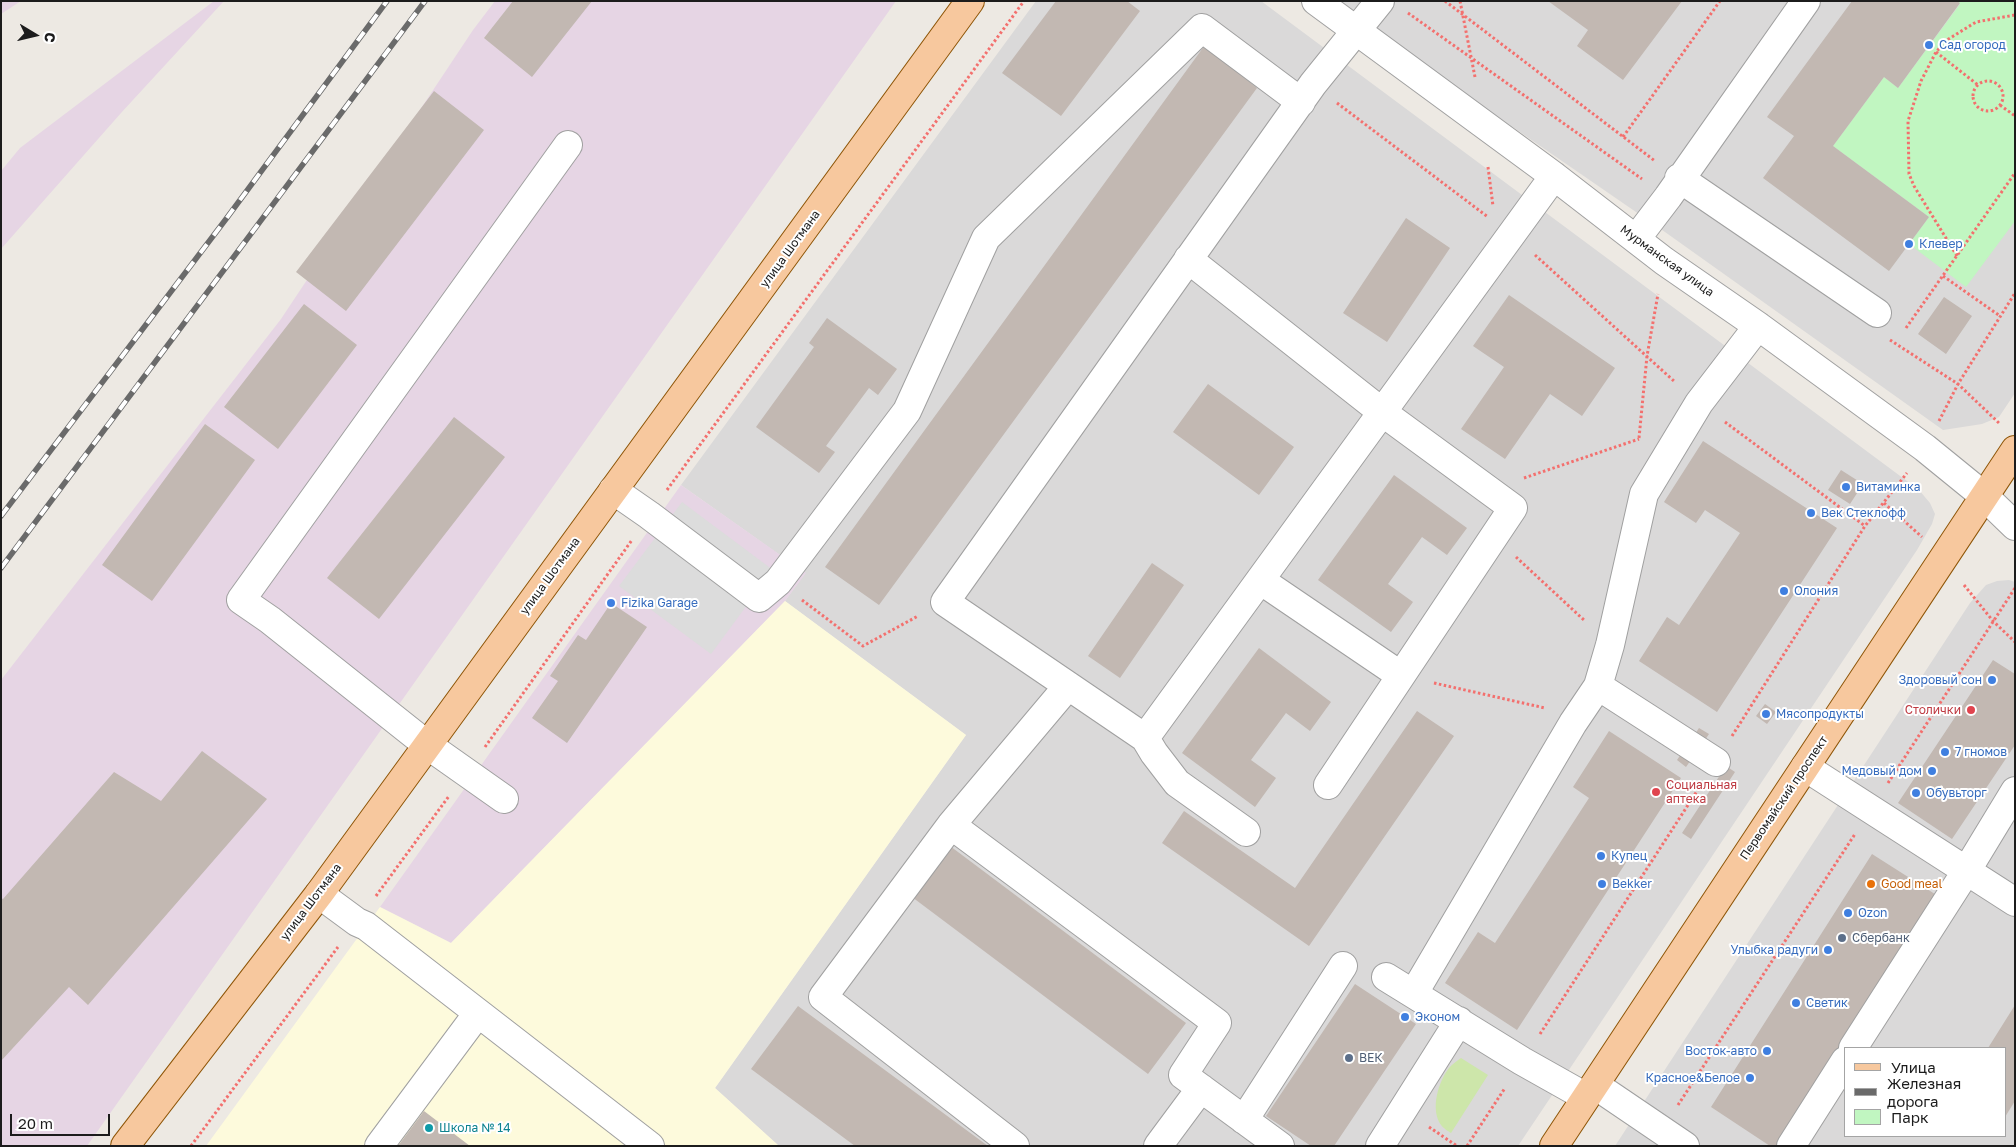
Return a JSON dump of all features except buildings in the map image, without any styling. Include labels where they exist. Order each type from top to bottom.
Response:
[{"type":"main road","name":"улица Шотмана","points":[[125,1146],[319,894],[426,744],[614,490],[970,1]]},
{"type":"main road","name":"Первомайский проспект","points":[[1554,1146],[2015,450]]},
{"type":"street","name":"Мурманская улица","points":[[1316,1],[1554,176],[1664,261],[1758,326],[1925,448],[1984,496],[2015,526]]},
{"type":"street","points":[[1246,832],[1177,783],[1145,738],[945,602],[1313,84],[1380,1]]},
{"type":"street","points":[[1636,239],[1668,197],[1679,178],[1805,2]]},
{"type":"street","points":[[614,490],[649,514],[759,598],[778,582],[907,411],[986,238],[1202,28],[1301,102]]},
{"type":"street","points":[[504,799],[426,744],[270,620],[242,600],[568,145]]},
{"type":"street","points":[[1145,738],[1554,176]]},
{"type":"street","points":[[1679,178],[1877,313]]},
{"type":"street","points":[[1188,259],[1382,412],[1513,508],[1328,785]]},
{"type":"street","points":[[1414,994],[1578,716],[1598,686],[1610,645],[1644,494],[1699,403],[1758,326]]},
{"type":"street","points":[[1260,580],[1400,675]]},
{"type":"street","points":[[1015,1146],[824,997],[950,825],[1068,686]]},
{"type":"street","points":[[1598,686],[1716,762]]},
{"type":"street","points":[[1805,767],[2015,902]]},
{"type":"street","points":[[1854,1047],[1967,870],[2015,791]]},
{"type":"street","points":[[950,825],[1216,1023],[1183,1075],[1280,1146]]},
{"type":"street","points":[[319,894],[357,922],[366,926],[650,1146]]},
{"type":"street","points":[[1244,1120],[1343,966]]},
{"type":"street","points":[[1386,977],[1459,1021],[1662,1130],[1685,1146]]},
{"type":"street","points":[[379,1146],[478,1013]]},
{"type":"street","points":[[1380,1146],[1459,1021]]},
{"type":"street","points":[[1791,1146],[1844,1063]]},
{"type":"street","points":[[1158,1146],[1200,1088]]},
{"type":"path","points":[[191,1146],[466,773],[649,514],[1024,1]]},
{"type":"path","points":[[1445,1],[1679,178]]},
{"type":"path","points":[[1623,137],[1720,1]]},
{"type":"path","points":[[1957,256],[1914,186],[1909,174],[1908,120],[1921,81],[1936,52],[1947,40],[1976,22],[2015,15]]},
{"type":"path","points":[[1936,52],[1978,85]]},
{"type":"path","points":[[1986,81],[1996,83],[2003,96],[2000,105],[1992,111],[1982,110],[1973,99],[1974,89],[1986,81]]},
{"type":"path","points":[[2000,105],[2015,116]]},
{"type":"path","points":[[1903,332],[2015,173]]},
{"type":"path","points":[[1639,439],[1647,356],[1664,261]]},
{"type":"path","points":[[1943,276],[2000,316]]},
{"type":"path","points":[[2001,425],[1958,384],[2015,293]]},
{"type":"path","points":[[1489,490],[1687,423]]},
{"type":"path","points":[[1494,536],[1610,645]]},
{"type":"path","points":[[778,582],[863,646],[945,602]]},
{"type":"path","points":[[1662,1130],[2015,588]]},
{"type":"path","points":[[1978,604],[2015,642]]},
{"type":"path","points":[[1400,675],[1578,716]]},
{"type":"shaded area","points":[[1,1],[21,1],[1,14]]},
{"type":"shaded area","points":[[214,1],[224,1],[121,113],[1,249],[1,171],[20,148]]},
{"type":"shaded area","points":[[495,1],[896,1],[87,1146],[1,1146],[1,680],[281,319],[473,30]]},
{"type":"shaded area","points":[[1036,1],[1261,1],[1919,490],[1930,503],[1935,514],[1932,524],[1917,550],[1518,1146],[779,1146],[715,1088],[966,735],[785,601],[805,573],[681,485]]},
{"type":"shaded area","points":[[1334,1],[2015,1],[2015,393],[1999,417],[1982,424],[1943,430],[1665,232],[1353,17]]},
{"type":"shaded area","points":[[681,485],[806,573],[785,601],[451,943],[380,907]]},
{"type":"shaded area","points":[[682,502],[773,570],[711,654],[619,586]]},
{"type":"shaded area","points":[[2009,580],[2015,582],[2015,1146],[1615,1146],[1970,603],[1986,585],[1997,581]]},
{"type":"shaded area","points":[[785,601],[966,735],[715,1088],[779,1146],[206,1146],[380,907],[451,943]]},
{"type":"green space","points":[[1957,1],[2015,1],[2015,221],[1966,287],[1909,244],[1929,217],[1833,146],[1884,77],[1898,88],[1960,4]]},
{"type":"green space","points":[[1461,1058],[1488,1075],[1451,1133],[1442,1126],[1438,1119],[1436,1112],[1437,1096],[1445,1074]]},
{"type":"railway","points":[[1,516],[226,219],[387,1]]},
{"type":"railway","points":[[1,568],[425,1]]},
{"type":"place","name":"Сад огород","points":[[1929,45]]},
{"type":"place","name":"Клевер","points":[[1909,244]]},
{"type":"place","name":"Витаминка","points":[[1846,487]]},
{"type":"place","name":"Век Стеклофф","points":[[1811,513]]},
{"type":"place","name":"Олония","points":[[1784,591]]},
{"type":"place","name":"Fizika Garage","points":[[611,603]]},
{"type":"place","name":"Здоровый сон","points":[[1992,680]]},
{"type":"place","name":"Столички","points":[[1971,710]]},
{"type":"place","name":"Мясопродукты","points":[[1766,714]]},
{"type":"place","name":"7 гномов","points":[[1945,752]]},
{"type":"place","name":"Медовый дом","points":[[1932,771]]},
{"type":"place","name":"Социальная аптека","points":[[1656,792]]},
{"type":"place","name":"Обувьторг","points":[[1916,793]]},
{"type":"place","name":"Купец","points":[[1601,856]]},
{"type":"place","name":"Bekker","points":[[1602,884]]},
{"type":"place","name":"Good meal","points":[[1871,884]]},
{"type":"place","name":"Ozon","points":[[1848,913]]},
{"type":"place","name":"Сбербанк","points":[[1842,938]]},
{"type":"place","name":"Улыбка радуги","points":[[1828,950]]},
{"type":"place","name":"Светик","points":[[1796,1003]]},
{"type":"place","name":"Эконом","points":[[1405,1017]]},
{"type":"place","name":"Восток-авто","points":[[1767,1051]]},
{"type":"place","name":"ВЕК","points":[[1349,1058]]},
{"type":"place","name":"Красное&Белое","points":[[1750,1078]]},
{"type":"place","name":"Школа № 14","points":[[429,1128]]}]
